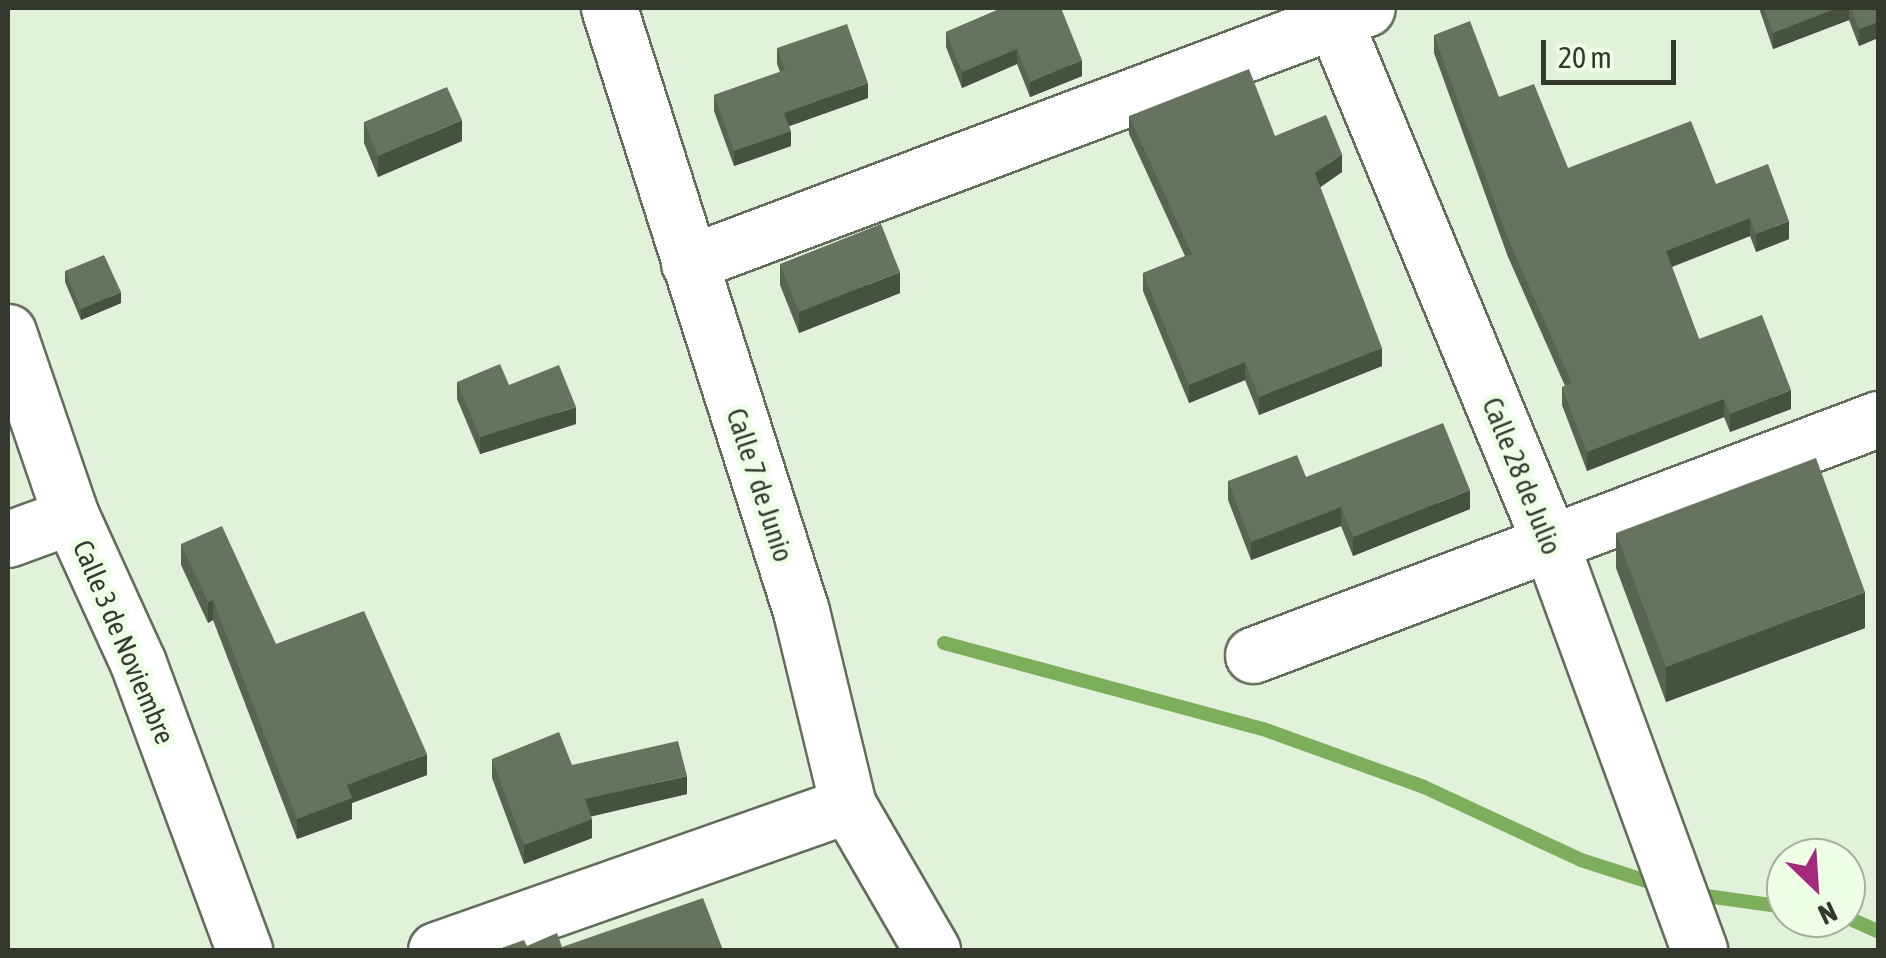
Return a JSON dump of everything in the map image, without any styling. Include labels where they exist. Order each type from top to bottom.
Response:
[{"type":"street","name":"Calle 7 de Junio","points":[[609,8],[801,611],[848,805],[932,950]]},
{"type":"street","points":[[689,262],[1344,12]]},
{"type":"street","name":"Calle 28 de Julio","points":[[1344,12],[1550,542],[1699,950]]},
{"type":"street","name":"Calle 3 de Noviembre","points":[[8,332],[72,516],[138,663],[244,950]]},
{"type":"street","points":[[1252,655],[1878,419]]},
{"type":"street","points":[[8,540],[72,516]]},
{"type":"street","points":[[436,950],[848,805]]},
{"type":"building","points":[[1002,8],[1061,8],[1082,60],[1030,82],[1017,49],[962,72],[946,32]]},
{"type":"building","points":[[1764,8],[1837,8],[1773,33]]},
{"type":"building","points":[[1851,8],[1878,8],[1878,22],[1859,29]]},
{"type":"building","points":[[1470,21],[1499,97],[1534,84],[1568,168],[1691,121],[1716,184],[1768,164],[1789,221],[1756,234],[1750,218],[1666,251],[1699,339],[1762,315],[1791,390],[1730,414],[1724,399],[1587,452],[1562,387],[1572,383],[1508,239],[1434,35]]},
{"type":"building","points":[[847,24],[868,83],[784,113],[791,131],[734,151],[714,95],[785,70],[777,48]]},
{"type":"building","points":[[1249,69],[1275,136],[1326,115],[1342,154],[1315,173],[1382,348],[1259,397],[1245,362],[1189,385],[1143,273],[1192,254],[1129,116]]},
{"type":"building","points":[[447,87],[462,120],[378,156],[364,122]]},
{"type":"building","points":[[881,224],[900,272],[799,312],[780,264]]},
{"type":"building","points":[[104,255],[121,292],[81,309],[65,271]]},
{"type":"building","points":[[500,364],[509,385],[559,365],[576,407],[480,437],[457,382]]},
{"type":"building","points":[[1443,423],[1470,490],[1353,537],[1341,507],[1251,542],[1228,481],[1297,455],[1306,477]]},
{"type":"building","points":[[1816,458],[1865,592],[1666,667],[1616,533]]},
{"type":"building","points":[[222,526],[276,644],[364,611],[427,754],[347,785],[352,798],[297,819],[213,600],[208,602],[181,544]]},
{"type":"building","points":[[559,732],[572,765],[678,741],[687,776],[585,799],[592,819],[524,845],[492,759]]},
{"type":"building","points":[[703,898],[723,950],[496,950],[524,940],[527,946],[557,933],[562,947]]},
{"type":"waterway","points":[[944,643],[1263,729],[1424,787],[1581,860],[1662,886]]},
{"type":"waterway","points":[[1692,894],[1766,904]]},
{"type":"waterway","points":[[1866,926],[1878,931]]}]
